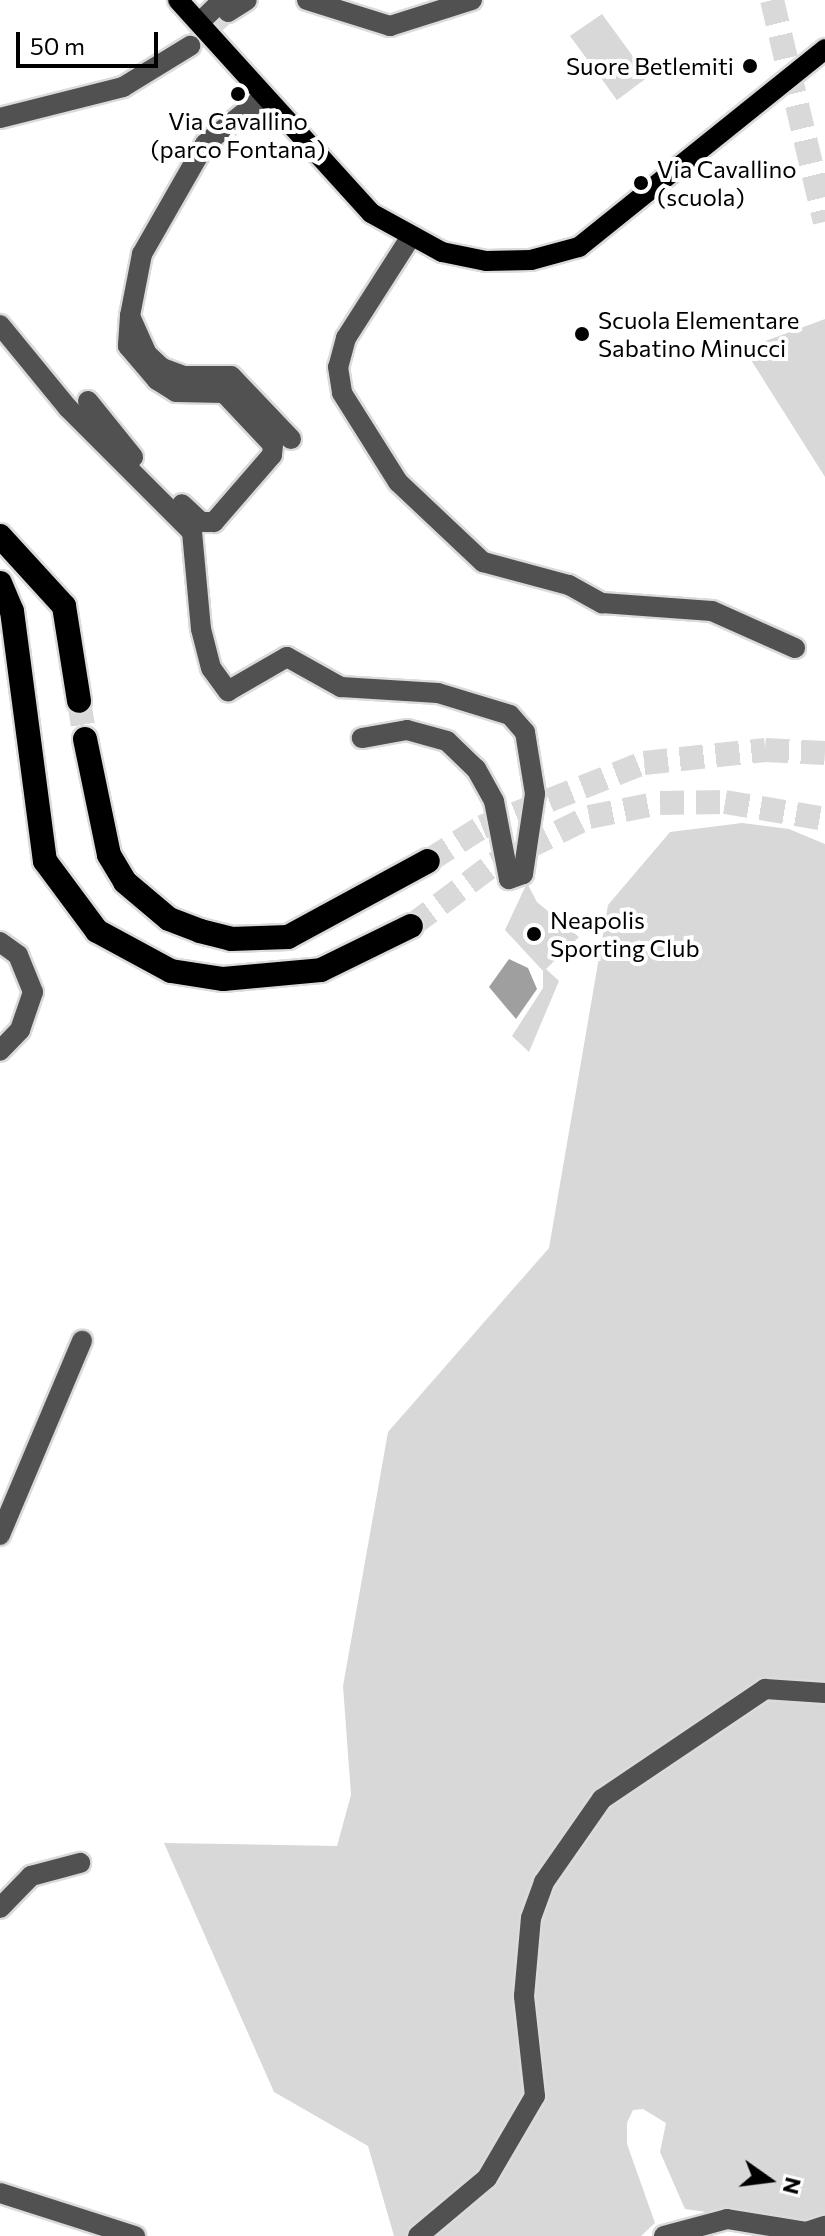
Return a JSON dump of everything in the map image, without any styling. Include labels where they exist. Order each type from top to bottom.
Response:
[{"type":"highway","points":[[0,536],[64,606],[79,701]]},
{"type":"highway","points":[[0,583],[12,611],[45,861],[97,931],[171,971],[223,979],[321,970],[411,926]]},
{"type":"highway","points":[[85,739],[109,855],[125,882],[169,919],[200,931],[246,940],[288,937],[428,861]]},
{"type":"main road","points":[[178,0],[200,22],[261,99],[351,196],[410,238],[486,261],[531,260],[579,247],[825,49]]},
{"type":"street","points":[[200,22],[226,6],[247,0]]},
{"type":"street","points":[[307,0],[390,26],[472,0]]},
{"type":"street","points":[[0,118],[123,87],[190,46]]},
{"type":"street","points":[[88,401],[201,522],[214,522],[272,455],[273,445],[224,393],[176,392],[157,380],[128,346],[130,316],[142,254],[205,144],[261,99]]},
{"type":"street","points":[[410,238],[346,338],[338,367],[342,393],[398,482],[483,562],[569,585],[602,603],[712,611],[795,648]]},
{"type":"street","points":[[130,316],[147,354],[162,368],[184,376],[231,376],[291,439]]},
{"type":"street","points":[[0,325],[68,408],[192,532],[200,559],[201,629],[211,668],[228,691],[287,657],[341,687],[438,693],[510,715],[525,732],[535,794],[523,874],[509,879],[494,801],[476,769],[447,741],[407,730],[362,738]]},
{"type":"street","points":[[0,942],[18,955],[33,992],[20,1030],[0,1051]]},
{"type":"street","points":[[0,1535],[82,1341]]},
{"type":"street","points":[[418,2236],[487,2178],[535,2096],[524,1996],[531,1918],[544,1882],[602,1799],[765,1689],[825,1693]]},
{"type":"street","points":[[0,1908],[31,1876],[80,1863]]},
{"type":"street","points":[[0,2193],[135,2236]]},
{"type":"street","points":[[664,2236],[727,2219],[806,2232],[825,2226]]},
{"type":"shaded area","points":[[602,14],[648,77],[617,100],[570,36]]},
{"type":"shaded area","points":[[825,319],[825,477],[744,349]]},
{"type":"shaded area","points":[[742,823],[789,829],[825,844],[825,2216],[805,2226],[685,2209],[660,2152],[666,2123],[643,2109],[633,2110],[627,2123],[627,2144],[655,2223],[641,2236],[394,2236],[368,2146],[274,2092],[164,1843],[337,1846],[351,1795],[343,1686],[388,1432],[549,1248],[608,905],[670,832]]},
{"type":"shaded area","points":[[527,883],[537,902],[579,937],[546,969],[559,981],[529,1052],[512,1036],[543,988],[543,971],[505,930]]},
{"type":"shaded area","points":[[509,959],[528,968],[537,989],[516,1019],[489,987]]},
{"type":"tunnel","points":[[772,0],[825,222]]},
{"type":"tunnel","points":[[190,46],[228,12]]},
{"type":"tunnel","points":[[79,701],[85,739]]},
{"type":"tunnel","points":[[428,861],[482,827],[644,763],[765,750],[825,753]]},
{"type":"tunnel","points":[[411,926],[494,864],[589,817],[660,803],[725,802],[825,819]]},
{"type":"place","name":"Suore Betlemiti","points":[[750,66]]},
{"type":"place","name":"Via Cavallino (parco Fontana)","points":[[238,94]]},
{"type":"place","name":"Via Cavallino (scuola)","points":[[641,183]]},
{"type":"place","name":"Scuola Elementare Sabatino Minucci","points":[[582,334]]},
{"type":"place","name":"Neapolis Sporting Club","points":[[534,934]]}]
